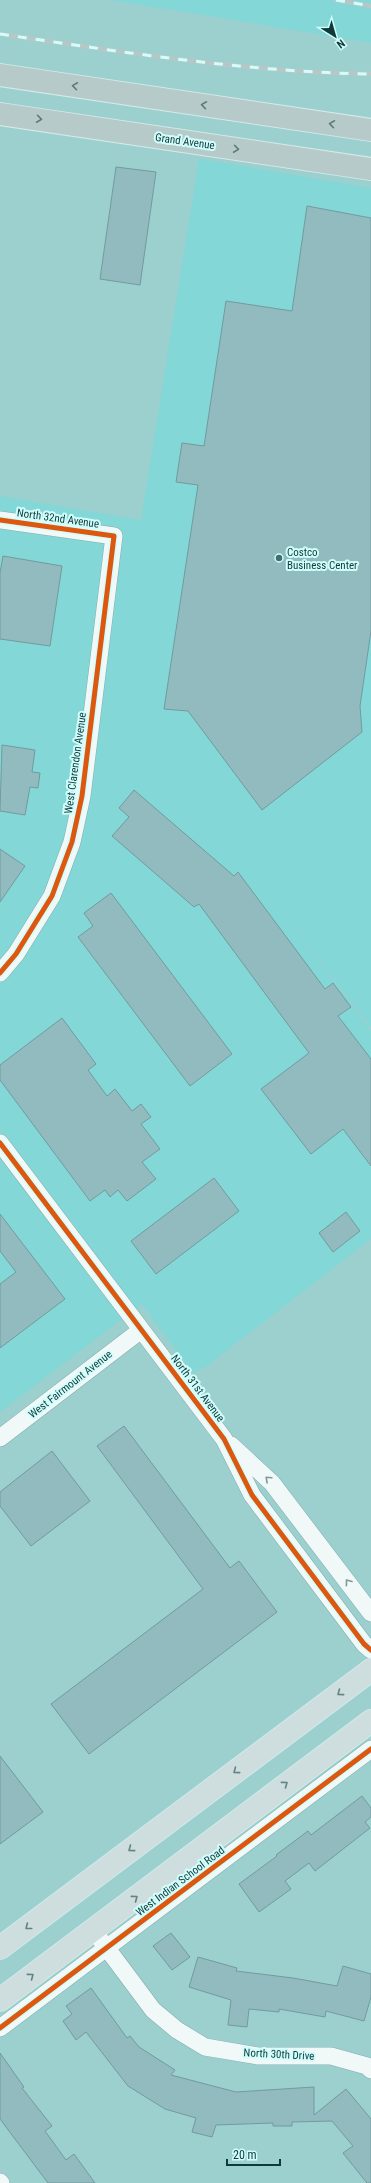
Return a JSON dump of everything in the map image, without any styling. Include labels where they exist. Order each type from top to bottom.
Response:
[{"type":"highway","points":[[0,75],[371,130]]},
{"type":"highway","name":"Grand Avenue","points":[[0,114],[371,169]]},
{"type":"main road","points":[[0,1948],[371,1670]]},
{"type":"main road","name":"West Indian School Road","points":[[0,2000],[371,1721]]},
{"type":"street","name":"North 32nd Avenue","points":[[0,520],[114,536]]},
{"type":"street","name":"West Clarendon Avenue","points":[[0,973],[16,954],[52,896],[72,842],[82,796],[114,536]]},
{"type":"street","name":"North 31st Avenue","points":[[0,1143],[224,1439],[252,1495],[364,1644],[371,1650]]},
{"type":"street","name":"West Fairmount Avenue","points":[[0,1438],[141,1330]]},
{"type":"street","name":"North 31st Avenue","points":[[224,1439],[272,1482],[371,1613]]},
{"type":"street","name":"West Indian School Road","points":[[0,2028],[371,1749]]},
{"type":"street","name":"North 30th Drive","points":[[93,1929],[153,2010],[177,2030],[205,2047],[258,2056],[331,2056],[367,2066],[371,2070]]},
{"type":"shaded area","points":[[109,0],[371,0],[371,43],[167,9]]},
{"type":"shaded area","points":[[199,159],[371,188],[371,1027],[281,909],[371,1030],[371,1239],[204,1368],[193,1373],[142,1304],[0,1412],[0,496],[141,520]]},
{"type":"building","points":[[116,167],[156,172],[140,285],[100,279]]},
{"type":"building","name":"Costco Business Center","points":[[307,206],[371,218],[371,631],[360,706],[362,732],[262,810],[188,711],[164,709],[198,485],[176,482],[182,443],[204,446],[226,301],[292,311]]},
{"type":"building","points":[[3,556],[62,566],[50,646],[0,639],[0,573]]},
{"type":"building","points":[[2,745],[35,750],[32,772],[40,773],[38,788],[30,787],[25,815],[0,811]]},
{"type":"building","points":[[134,790],[234,876],[238,872],[325,989],[333,983],[351,1007],[338,1016],[371,1059],[371,1166],[343,1129],[311,1154],[261,1089],[309,1053],[199,904],[194,907],[112,836],[129,817],[119,808]]},
{"type":"building","points":[[0,849],[25,866],[0,902]]},
{"type":"building","points":[[111,893],[232,1054],[190,1086],[78,937],[93,926],[84,913]]},
{"type":"building","points":[[62,1018],[96,1064],[88,1070],[107,1096],[115,1089],[132,1111],[141,1104],[151,1117],[141,1124],[160,1149],[142,1162],[156,1179],[127,1201],[118,1190],[110,1197],[105,1190],[90,1201],[0,1080],[0,1065]]},
{"type":"building","points":[[214,1178],[239,1211],[156,1274],[131,1241]]},
{"type":"building","points":[[346,1212],[360,1231],[333,1252],[319,1233]]},
{"type":"building","points":[[0,1214],[65,1299],[0,1348],[0,1284],[16,1272],[0,1251]]},
{"type":"building","points":[[124,1426],[230,1568],[239,1561],[277,1612],[89,1754],[51,1704],[203,1589],[97,1446]]},
{"type":"building","points":[[52,1451],[90,1501],[31,1546],[0,1506],[0,1492]]},
{"type":"building","points":[[0,1756],[43,1812],[0,1844]]},
{"type":"building","points":[[362,1796],[371,1808],[371,1817],[365,1822],[370,1828],[315,1871],[309,1863],[285,1881],[291,1889],[259,1912],[239,1884],[308,1831],[311,1835]]},
{"type":"building","points":[[171,1933],[190,1957],[172,1970],[153,1946]]},
{"type":"building","points":[[198,1957],[237,1968],[236,1971],[293,1978],[337,1986],[343,1966],[371,1974],[371,1997],[364,2021],[326,2011],[325,2017],[279,2009],[279,2012],[249,2009],[247,2027],[228,2025],[231,2000],[189,1987]]},
{"type":"building","points":[[91,1988],[127,2038],[130,2036],[139,2047],[175,2070],[171,2075],[236,2092],[314,2087],[314,2115],[346,2089],[371,2119],[371,2183],[367,2183],[343,2153],[353,2146],[332,2121],[292,2122],[292,2126],[273,2126],[273,2123],[216,2125],[212,2137],[192,2132],[196,2118],[165,2109],[128,2086],[86,2032],[76,2040],[63,2021],[72,2014],[66,2006]]},
{"type":"building","points":[[0,2053],[24,2087],[22,2088],[52,2126],[45,2131],[66,2160],[74,2154],[95,2183],[48,2183],[0,2119]]},
{"type":"railway","points":[[336,0],[371,6]]},
{"type":"railway","points":[[0,34],[138,54],[231,65],[371,74]]},
{"type":"cycle path","points":[[0,520],[114,536],[82,796],[72,842],[52,896],[16,954],[0,973]]},
{"type":"cycle path","points":[[0,1143],[224,1439],[252,1495],[364,1644],[371,1650]]},
{"type":"cycle path","points":[[0,2028],[371,1749]]},
{"type":"place","name":"Costco Business Center","points":[[279,558]]}]
